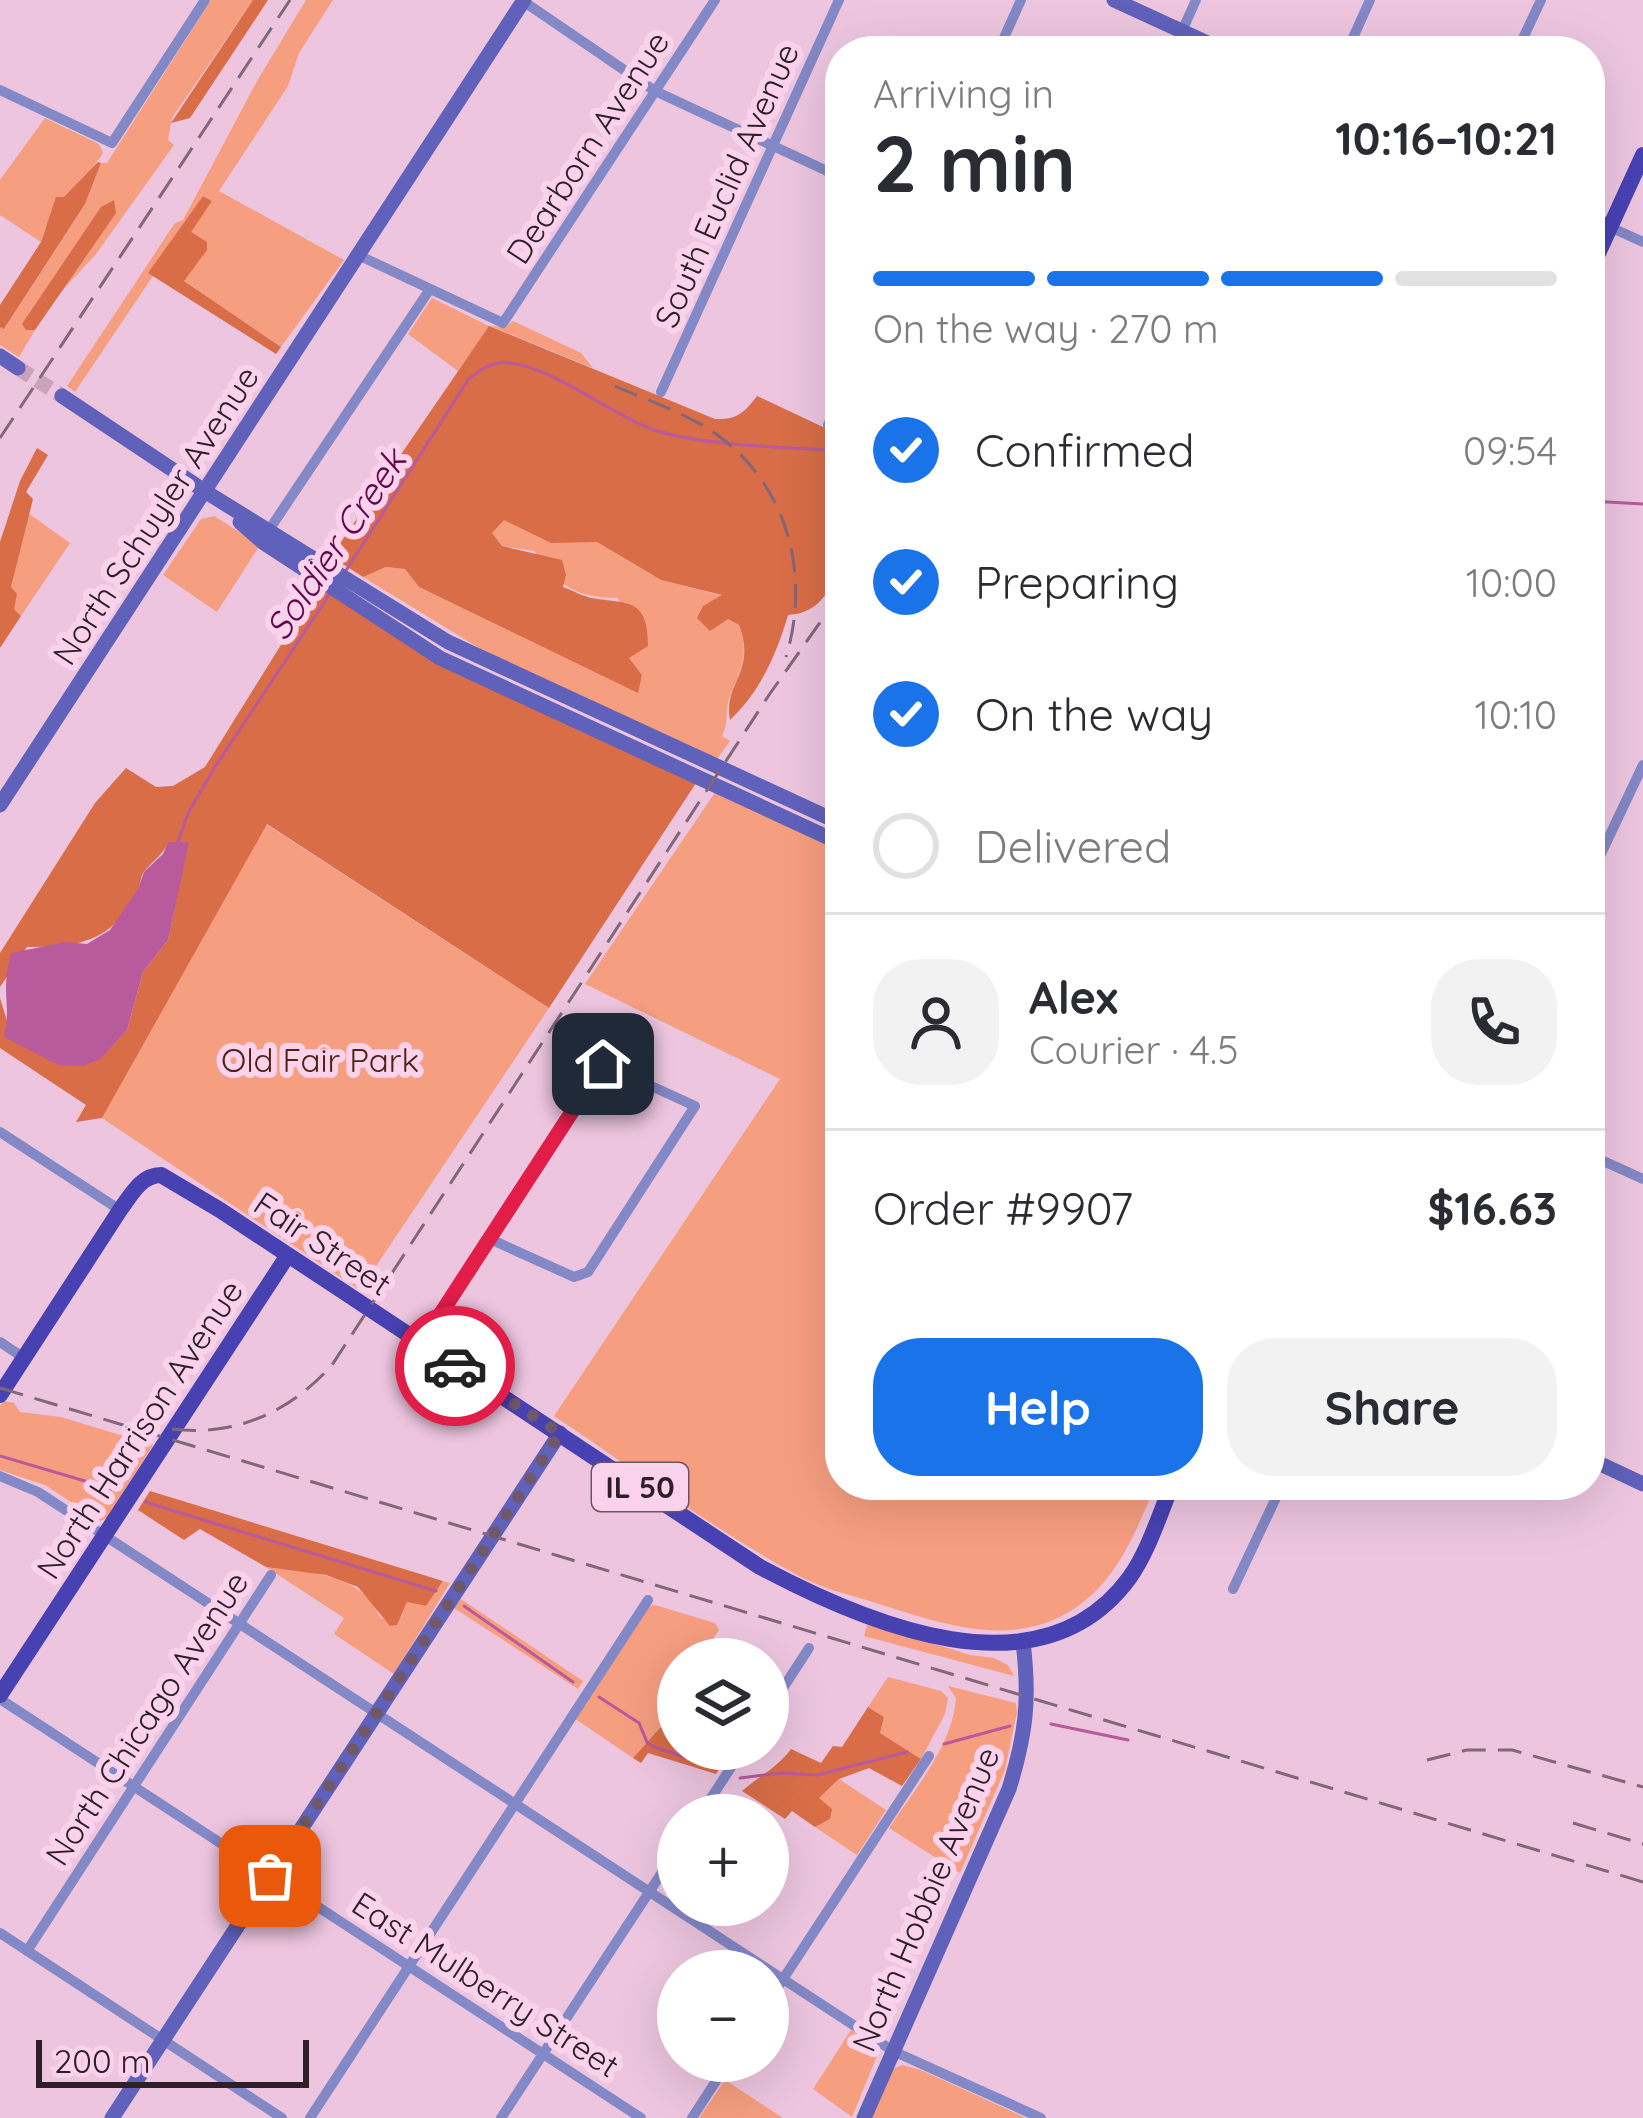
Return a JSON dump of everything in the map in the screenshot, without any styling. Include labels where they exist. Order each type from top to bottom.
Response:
[{"type":"main road","name":"North Schuyler Avenue","points":[[0,806],[524,0]]},
{"type":"main road","points":[[1114,0],[1193,36]]},
{"type":"main road","points":[[1605,238],[1643,155]]},
{"type":"main road","points":[[1605,225],[1610,227]]},
{"type":"main road","points":[[0,356],[18,368]]},
{"type":"main road","points":[[62,396],[269,530],[328,576]]},
{"type":"main road","points":[[206,492],[262,541],[448,642],[825,817]]},
{"type":"main road","points":[[347,588],[440,658],[825,836]]},
{"type":"main road","name":"Fair Street","points":[[120,1210],[141,1182],[161,1175],[760,1567],[826,1603],[934,1636],[982,1644],[1023,1642]]},
{"type":"main road","name":"IL 50","points":[[0,1395],[120,1210]]},
{"type":"main road","name":"North Harrison Avenue","points":[[0,1697],[288,1255]]},
{"type":"main road","points":[[112,2118],[560,1433]]},
{"type":"main road","points":[[1605,1466],[1643,1484]]},
{"type":"main road","name":"IL 50","points":[[1023,1642],[1068,1627],[1118,1591],[1139,1562],[1166,1500]]},
{"type":"main road","name":"North Hobbie Avenue","points":[[863,2118],[1009,1790],[1025,1735],[1029,1697],[1023,1642]]},
{"type":"street","points":[[0,90],[112,143],[205,0]]},
{"type":"street","points":[[524,0],[656,91],[825,170]]},
{"type":"street","name":"Dearborn Avenue","points":[[430,289],[503,323],[715,0]]},
{"type":"street","name":"South Euclid Avenue","points":[[661,392],[839,0]]},
{"type":"street","points":[[1005,36],[1021,0]]},
{"type":"street","points":[[1182,31],[1196,0]]},
{"type":"street","points":[[1353,36],[1370,0]]},
{"type":"street","points":[[1524,36],[1541,0]]},
{"type":"street","points":[[1610,227],[1643,242]]},
{"type":"street","points":[[269,530],[430,289],[360,256]]},
{"type":"street","points":[[1605,845],[1643,765]]},
{"type":"street","points":[[421,1344],[603,1064],[695,1106],[588,1272],[574,1277],[490,1239]]},
{"type":"street","points":[[0,1132],[120,1210]]},
{"type":"street","points":[[1605,1162],[1643,1179]]},
{"type":"street","points":[[0,1342],[24,1358]]},
{"type":"street","points":[[0,1477],[38,1492],[739,1950]]},
{"type":"street","points":[[1233,1589],[1275,1500]]},
{"type":"street","name":"North Chicago Avenue","points":[[26,1951],[271,1575]]},
{"type":"street","points":[[310,2118],[647,1600]]},
{"type":"street","points":[[789,1679],[809,1648]]},
{"type":"street","name":"East Mulberry Street","points":[[0,1697],[641,2118]]},
{"type":"street","points":[[789,1970],[929,1756]]},
{"type":"street","points":[[501,2118],[657,1881]]},
{"type":"street","points":[[0,1933],[282,2118]]},
{"type":"street","points":[[789,1983],[893,2051],[1041,2118]]},
{"type":"street","points":[[692,2118],[715,2082]]},
{"type":"green space","points":[[211,0],[253,0],[172,118],[168,140],[174,145],[96,254],[26,330],[35,330],[19,357],[0,345],[0,327],[5,328],[85,204],[101,163],[107,163]]},
{"type":"green space","points":[[306,0],[333,0],[299,53],[288,86],[219,191],[344,260],[281,347],[184,281],[190,232],[212,201],[203,196],[75,392],[67,386],[175,223],[183,220]]},
{"type":"green space","points":[[45,118],[99,144],[103,153],[51,217],[41,242],[0,215],[0,180]]},
{"type":"green space","points":[[432,298],[490,326],[458,371],[408,334]]},
{"type":"green space","points":[[513,321],[581,353],[593,368],[490,326],[506,327]]},
{"type":"green space","points":[[28,513],[70,543],[21,616],[14,609],[11,587]]},
{"type":"green space","points":[[214,516],[260,545],[217,612],[163,575],[201,519]]},
{"type":"green space","points":[[504,519],[551,542],[597,542],[661,580],[724,596],[728,619],[739,625],[744,654],[722,736],[730,741],[717,759],[484,651],[363,577],[386,567],[405,569],[419,587],[638,692],[642,675],[629,658],[618,598],[578,592],[560,581],[534,551],[502,546],[492,533]]},
{"type":"green space","points":[[716,791],[825,841],[825,1500],[1149,1500],[1125,1552],[1105,1581],[1078,1606],[1029,1627],[978,1629],[927,1619],[818,1585],[736,1539],[554,1416],[780,1079],[585,984]]},
{"type":"green space","name":"Old Fair Park","points":[[266,824],[549,1008],[360,1290],[102,1118]]},
{"type":"green space","points":[[4,1401],[14,1403],[20,1412],[61,1417],[153,1445],[107,1518],[100,1521],[45,1485],[0,1470],[0,1406]]},
{"type":"green space","points":[[266,1567],[347,1583],[371,1602],[380,1617],[397,1625],[407,1602],[426,1606],[443,1581],[450,1583],[394,1674],[334,1634],[344,1618]]},
{"type":"green space","points":[[461,1599],[583,1681],[578,1689],[454,1608]]},
{"type":"green space","points":[[648,1606],[715,1623],[719,1630],[714,1638],[657,1638],[657,1731],[633,1758],[574,1718]]},
{"type":"green space","points":[[868,1623],[994,1658],[1008,1665],[1014,1676],[864,1636]]},
{"type":"green space","points":[[888,1677],[941,1691],[948,1698],[945,1714],[921,1759],[880,1733],[884,1717],[868,1707]]},
{"type":"green space","points":[[948,1686],[1016,1703],[1017,1712],[1005,1770],[960,1873],[889,1828],[948,1733],[956,1698]]},
{"type":"green space","points":[[839,1779],[886,1810],[857,1855],[815,1827],[830,1819],[819,1798]]},
{"type":"green space","points":[[851,2030],[879,2051],[852,2117],[813,2089]]},
{"type":"green space","points":[[902,2065],[1026,2118],[870,2118],[891,2070]]},
{"type":"green space","points":[[728,2082],[783,2118],[699,2118]]},
{"type":"shaded area","points":[[253,0],[268,0],[190,118],[171,123]]},
{"type":"shaded area","points":[[98,162],[85,204],[4,329],[0,327],[0,305],[41,242],[56,197],[64,197]]},
{"type":"shaded area","points":[[203,196],[212,201],[191,232],[207,242],[207,250],[184,281],[281,347],[276,354],[148,273]]},
{"type":"shaded area","points":[[114,200],[116,213],[35,330],[26,330],[22,324],[101,207]]},
{"type":"shaded area","points":[[489,326],[715,419],[739,414],[757,396],[825,428],[825,595],[811,608],[788,615],[766,671],[730,720],[731,696],[744,654],[739,625],[728,619],[710,631],[697,618],[703,606],[722,595],[661,580],[597,542],[551,543],[504,520],[492,533],[502,546],[562,560],[563,587],[640,611],[648,646],[629,658],[642,675],[638,693],[419,587],[405,569],[386,567],[363,577],[338,561],[341,542]]},
{"type":"shaded area","points":[[37,448],[48,455],[26,492],[33,499],[11,587],[17,594],[14,609],[21,616],[0,648],[0,542],[20,481]]},
{"type":"shaded area","points":[[317,587],[696,783],[549,1008],[267,824],[102,1118],[76,1122],[86,1105],[0,1048],[0,998],[8,1024],[100,1058],[127,1030],[143,972],[168,940],[188,843],[168,843],[143,874],[128,907],[106,931],[79,943],[27,947],[0,987],[0,953],[95,803],[126,768],[156,787],[173,786],[205,767]]},
{"type":"shaded area","points":[[168,842],[189,842],[168,940],[143,972],[127,1030],[100,1059],[83,1066],[58,1065],[4,1037],[11,953],[66,942],[87,944],[110,930]]},
{"type":"shaded area","points":[[150,1491],[443,1581],[426,1606],[407,1602],[397,1625],[390,1626],[358,1587],[326,1575],[266,1567],[200,1529],[184,1540],[138,1510]]},
{"type":"shaded area","points":[[868,1707],[884,1717],[880,1733],[921,1759],[902,1786],[869,1768],[839,1779],[819,1798],[832,1809],[830,1819],[815,1827],[792,1811],[789,1814],[789,1794],[742,1791],[770,1770],[789,1770],[791,1749],[821,1763],[833,1746],[842,1747]]},
{"type":"shaded area","points":[[657,1731],[657,1756],[648,1753],[641,1763],[633,1758]]},
{"type":"waterway","name":"Soldier Creek","points":[[345,572],[468,380],[492,365],[510,363],[545,373],[654,430],[720,443],[825,450]]},
{"type":"waterway","name":"Soldier Creek","points":[[1605,502],[1643,504]]},
{"type":"waterway","name":"Soldier Creek","points":[[178,842],[188,813],[215,767],[329,595]]},
{"type":"waterway","points":[[0,1456],[112,1489]]},
{"type":"waterway","points":[[145,1502],[436,1591]]},
{"type":"waterway","points":[[464,1606],[573,1682]]},
{"type":"waterway","points":[[599,1697],[639,1723],[647,1742],[657,1748]]},
{"type":"waterway","points":[[1051,1724],[1128,1740]]},
{"type":"waterway","points":[[944,1744],[1010,1726]]},
{"type":"waterway","points":[[740,1778],[817,1775],[907,1752]]},
{"type":"tunnel","points":[[18,368],[62,396]]},
{"type":"railway","points":[[0,438],[290,0]]},
{"type":"railway","points":[[615,386],[716,434],[761,479],[776,505],[794,564],[796,595],[786,657]]},
{"type":"railway","points":[[172,1429],[218,1429],[260,1418],[298,1396],[332,1365],[825,615]]},
{"type":"railway","points":[[0,1388],[1643,1882]]},
{"type":"railway","points":[[1427,1760],[1467,1750],[1512,1750],[1643,1787]]},
{"type":"railway","points":[[1573,1823],[1643,1844]]},
{"type":"way so far","points":[[270,1876],[560,1433],[455,1366]]},
{"type":"route","points":[[455,1366],[421,1344],[603,1064]]}]
